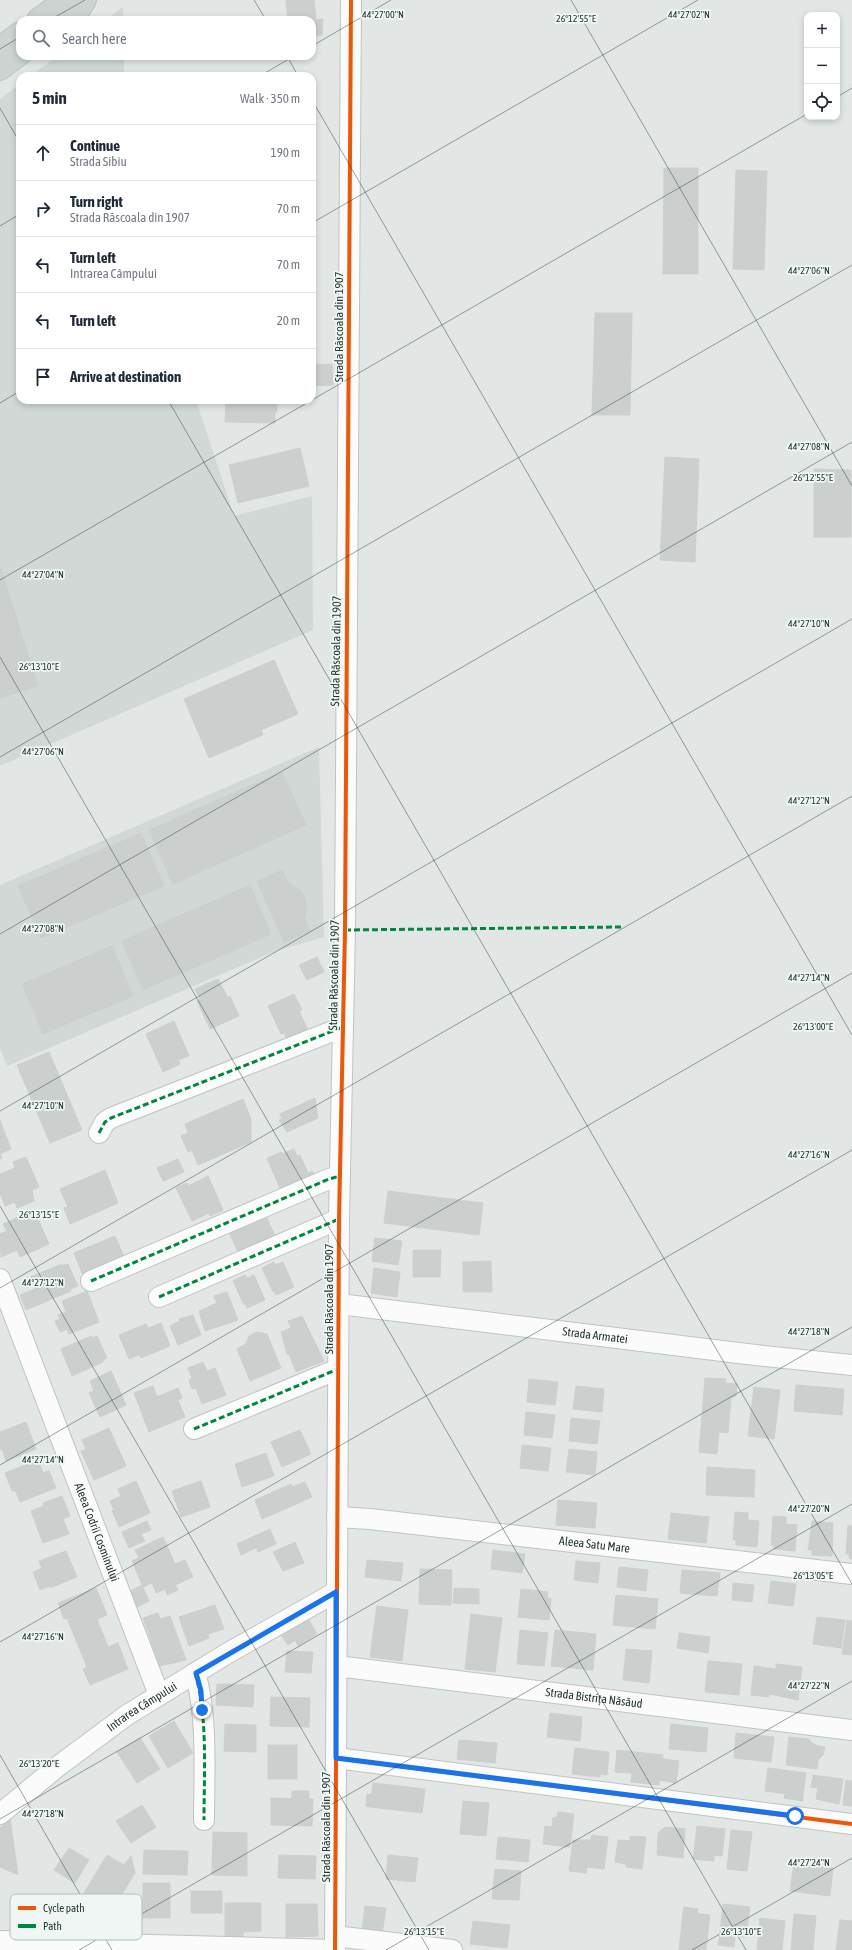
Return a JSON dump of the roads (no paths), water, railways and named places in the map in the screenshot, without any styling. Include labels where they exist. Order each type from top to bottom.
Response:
[{"type":"main road","points":[[43,16],[65,0]]},
{"type":"main road","points":[[71,16],[79,10],[85,0]]},
{"type":"main road","points":[[0,48],[16,36]]},
{"type":"main road","points":[[0,69],[16,57]]},
{"type":"street","name":"Strada Răscoala din 1907","points":[[335,1945],[339,1219],[343,1027],[351,0]]},
{"type":"street","points":[[99,1133],[105,1122],[111,1118],[343,1027]]},
{"type":"street","points":[[91,1281],[329,1178],[340,1176]]},
{"type":"street","points":[[159,1297],[339,1219]]},
{"type":"street","name":"Aleea Codrii Cosminului","points":[[0,1279],[159,1694]]},
{"type":"street","name":"Strada Armatei","points":[[339,1304],[755,1355],[852,1365]]},
{"type":"street","points":[[194,1429],[338,1369]]},
{"type":"street","name":"Aleea Satu Mare","points":[[338,1517],[852,1574]]},
{"type":"street","name":"Intrarea Câmpului","points":[[0,1814],[88,1743],[127,1715],[159,1694],[336,1592]]},
{"type":"street","name":"Strada Bistrița Năsăud","points":[[337,1666],[852,1730]]},
{"type":"street","points":[[196,1673],[201,1691],[204,1820]]},
{"type":"street","points":[[336,1758],[852,1824]]},
{"type":"street","points":[[0,1941],[335,1945],[452,1950]]}]
